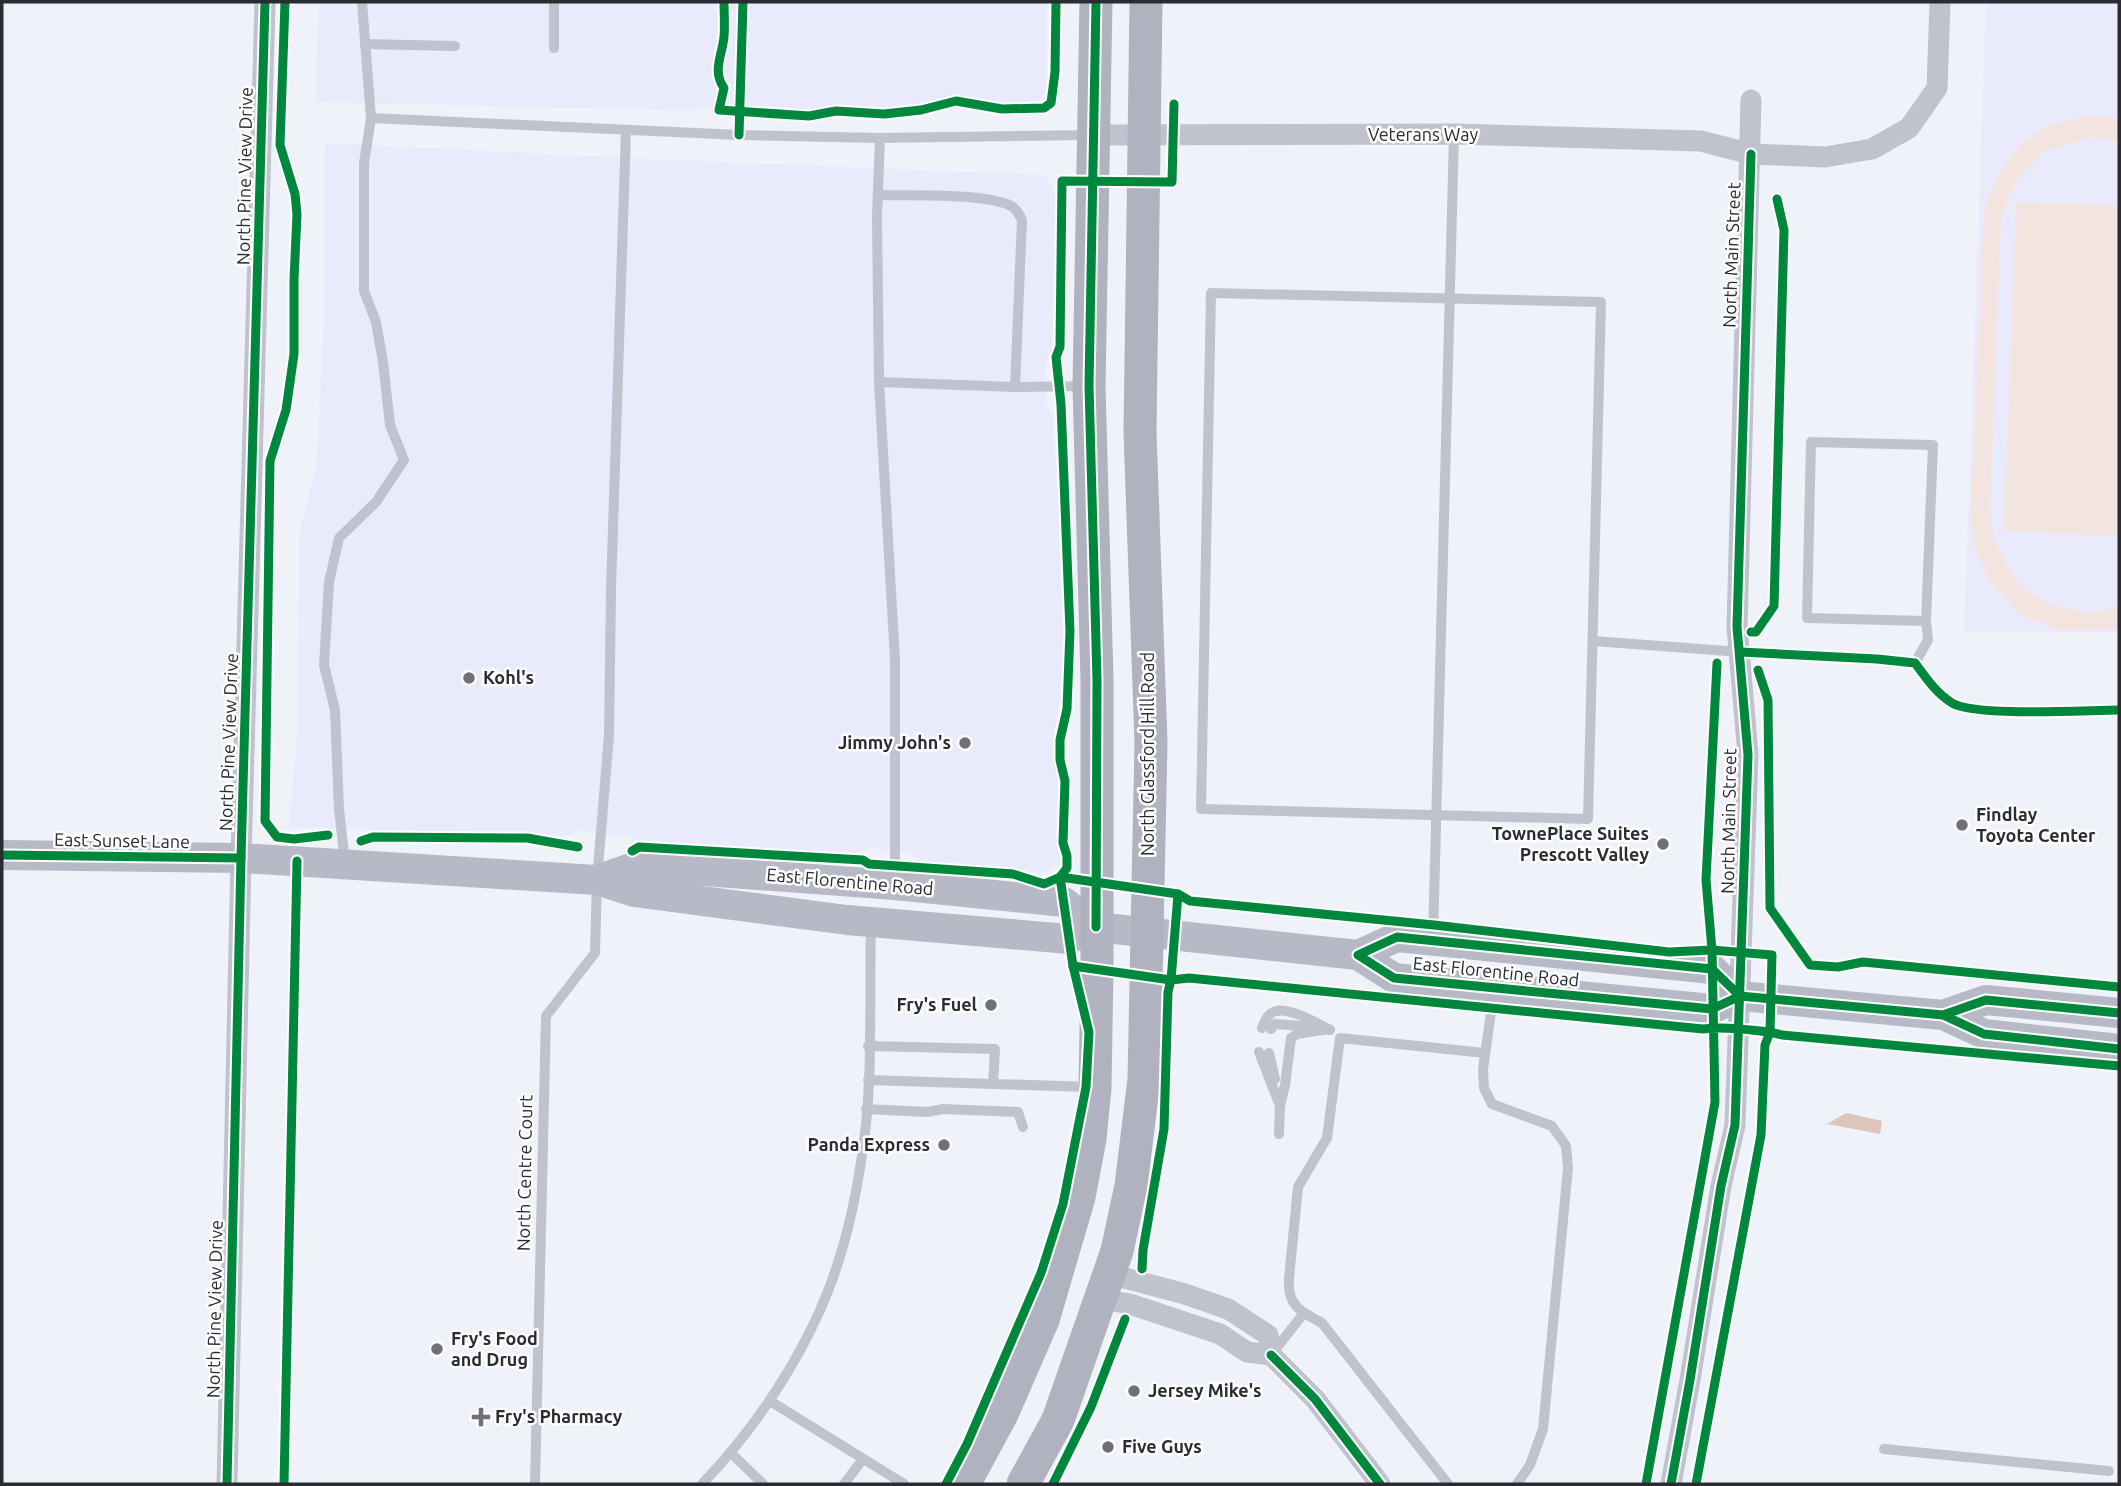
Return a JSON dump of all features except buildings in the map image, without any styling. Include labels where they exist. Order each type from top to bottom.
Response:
[{"type":"main road","points":[[964,1484],[1002,1414],[1043,1320],[1079,1197],[1090,1139],[1095,1087],[1097,667],[1089,386],[1096,2]]},
{"type":"main road","name":"North Glassford Hill Road","points":[[1023,1484],[1058,1420],[1106,1287],[1132,1186],[1144,1079],[1151,742],[1140,432],[1146,2]]},
{"type":"street","name":"North Pine View Drive","points":[[227,1484],[265,2]]},
{"type":"street","points":[[1751,154],[1825,157],[1860,152],[1872,149],[1909,128],[1937,88],[1940,2]]},
{"type":"street","name":"North Main Street","points":[[1671,1484],[1721,1186],[1735,1125],[1748,755],[1738,626],[1751,100]]},
{"type":"street","name":"Veterans Way","points":[[1094,135],[1454,134],[1701,141],[1751,154]]},
{"type":"street","name":"East Sunset Lane","points":[[2,855],[241,858]]},
{"type":"street","name":"East Florentine Road","points":[[241,858],[597,880],[634,892],[871,922],[1069,939],[1096,926]]},
{"type":"street","name":"East Florentine Road","points":[[597,880],[637,866],[894,885],[1064,902],[1096,926],[1358,955],[1395,978],[1712,1009],[1741,996],[1943,1015],[1984,1034],[2119,1049]]},
{"type":"street","name":"East Florentine Road","points":[[1358,955],[1398,937],[1712,969],[1741,996]]},
{"type":"street","name":"East Florentine Road","points":[[1943,1015],[1986,1000],[2119,1013]]},
{"type":"street","points":[[1106,1287],[1130,1304],[1220,1334],[1247,1352],[1271,1355],[1314,1399],[1380,1484]]},
{"type":"lane","points":[[345,863],[335,710],[324,665],[329,582],[340,538],[376,502],[404,460],[390,425],[376,322],[364,291],[364,163],[371,118],[362,2]]},
{"type":"lane","points":[[554,2],[554,48]]},
{"type":"lane","points":[[739,135],[743,2]]},
{"type":"lane","points":[[365,44],[455,46]]},
{"type":"lane","points":[[371,118],[739,135],[880,138],[1094,135]]},
{"type":"lane","name":"North Centre Court","points":[[535,1484],[546,1016],[595,953],[597,880],[609,735],[626,130]]},
{"type":"lane","points":[[1433,941],[1454,134]]},
{"type":"lane","points":[[880,138],[878,382],[895,660],[894,885]]},
{"type":"lane","points":[[878,195],[982,199],[1007,204],[1018,211],[1022,220],[1015,387]]},
{"type":"lane","points":[[1212,293],[1601,302],[1593,641],[1588,819],[1201,810],[1212,293]]},
{"type":"lane","points":[[878,382],[1015,387],[1089,386]]},
{"type":"lane","points":[[1915,663],[1928,640],[1926,621],[1933,445],[1811,442],[1807,618],[1926,621]]},
{"type":"lane","points":[[1593,641],[1915,663],[1933,688],[1954,704],[1982,710],[2119,710]]},
{"type":"lane","points":[[284,1484],[297,861]]},
{"type":"lane","points":[[702,1484],[731,1453],[769,1401],[794,1360],[820,1309],[841,1256],[865,1130],[871,922]]},
{"type":"lane","points":[[1494,988],[1485,1053],[1484,1088],[1492,1104],[1552,1126],[1566,1146],[1568,1168],[1543,1429],[1530,1465],[1517,1484]]},
{"type":"lane","points":[[1267,1028],[1275,1024],[1329,1029],[1340,1038],[1485,1053]]},
{"type":"lane","points":[[1279,1134],[1280,1105],[1286,1085],[1291,1038],[1297,1034],[1329,1029]]},
{"type":"lane","points":[[1340,1038],[1327,1138],[1298,1187],[1288,1291],[1292,1303],[1322,1323],[1448,1484]]},
{"type":"lane","points":[[868,1046],[995,1048],[993,1084]]},
{"type":"lane","points":[[1264,1053],[1280,1105]]},
{"type":"lane","points":[[868,1080],[1095,1087]]},
{"type":"lane","points":[[866,1109],[1018,1112],[1023,1126]]},
{"type":"lane","points":[[1271,1355],[1304,1313]]},
{"type":"lane","points":[[769,1401],[904,1484]]},
{"type":"lane","points":[[1884,1450],[2109,1471]]},
{"type":"lane","points":[[731,1453],[763,1484]]},
{"type":"lane","points":[[845,1484],[863,1459]]},
{"type":"shaded area","points":[[319,2],[1047,2],[1046,91],[1036,105],[1004,106],[943,99],[915,109],[878,111],[844,108],[802,113],[766,106],[707,106],[698,111],[315,102]]},
{"type":"shaded area","points":[[1986,2],[2119,2],[2119,632],[1964,632]]},
{"type":"shaded area","points":[[2089,115],[2119,118],[2119,141],[2090,137],[2044,152],[2014,183],[2001,216],[1990,509],[1994,541],[2023,588],[2052,605],[2093,614],[2119,605],[2119,629],[2058,630],[2019,614],[1989,580],[1976,550],[1970,524],[1984,211],[1999,173],[2023,143],[2052,125]]},
{"type":"shaded area","points":[[325,143],[1045,175],[1055,194],[1052,351],[1045,362],[1047,406],[1053,415],[1065,640],[1053,755],[1058,774],[1056,835],[1061,862],[1039,874],[1013,868],[926,862],[910,854],[870,848],[854,854],[634,840],[626,836],[577,830],[572,836],[289,827],[297,737],[299,534],[317,461],[324,309]]},
{"type":"shaded area","points":[[2016,202],[2119,206],[2119,536],[2004,531]]},
{"type":"shaded area","points":[[1846,1113],[1882,1121],[1880,1134],[1827,1124]]},
{"type":"cycle path","points":[[227,1484],[265,2]]},
{"type":"cycle path","points":[[285,2],[280,145],[295,194],[297,214],[294,354],[286,410],[270,461],[265,821],[277,837],[294,839],[328,835]]},
{"type":"cycle path","points":[[724,2],[724,37],[718,69],[724,88],[719,110],[809,116],[836,111],[884,114],[921,110],[956,101],[1002,109],[1044,108],[1051,103],[1055,72],[1056,2]]},
{"type":"cycle path","points":[[739,135],[743,2]]},
{"type":"cycle path","points":[[1096,2],[1089,386],[1097,680],[1096,927]]},
{"type":"cycle path","points":[[632,851],[639,847],[863,860],[869,864],[1013,874],[1044,884],[1060,877],[1067,868],[1063,843],[1065,781],[1060,760],[1060,740],[1067,709],[1070,631],[1061,404],[1056,357],[1060,347],[1062,181],[1172,182],[1174,104]]},
{"type":"cycle path","points":[[1671,1484],[1721,1186],[1735,1125],[1748,755],[1737,627],[1751,154]]},
{"type":"cycle path","points":[[1751,632],[1756,632],[1774,606],[1784,230],[1777,199]]},
{"type":"cycle path","points":[[1741,652],[1915,663],[1941,695],[1952,703],[1983,710],[2119,710]]},
{"type":"cycle path","points":[[1060,877],[1178,894],[1190,901],[1669,952],[1712,950],[1706,880],[1717,663]]},
{"type":"cycle path","points":[[1758,670],[1768,700],[1770,908],[1810,965],[1838,967],[1863,962],[2119,987]]},
{"type":"cycle path","points":[[361,841],[373,837],[527,838],[578,847]]},
{"type":"cycle path","points":[[2,855],[241,858]]},
{"type":"cycle path","points":[[284,1484],[297,861]]},
{"type":"cycle path","points":[[1060,877],[1073,966],[1171,980],[1178,894]]},
{"type":"cycle path","points":[[1740,996],[1712,969],[1397,937],[1358,955],[1394,978],[1712,1009],[1740,996],[1943,1015],[1984,1034],[2119,1049]]},
{"type":"cycle path","points":[[1142,1269],[1164,1129],[1168,992],[1171,980],[1189,978],[1703,1029],[1711,1028],[1720,1028],[1728,1028],[1770,1032],[1772,955],[1712,950],[1715,1102],[1646,1484]]},
{"type":"cycle path","points":[[946,1484],[967,1444],[1041,1273],[1063,1204],[1086,1087],[1089,1032],[1073,966]]},
{"type":"cycle path","points":[[1943,1015],[1986,1000],[2119,1013]]},
{"type":"cycle path","points":[[1696,1484],[1761,1135],[1765,1045],[1770,1032],[2119,1066]]},
{"type":"cycle path","points":[[1053,1484],[1091,1407],[1125,1319]]},
{"type":"cycle path","points":[[1271,1355],[1315,1399],[1380,1484]]},
{"type":"place","name":"Kohl's","points":[[469,678]]},
{"type":"place","name":"Jimmy John's","points":[[965,743]]},
{"type":"place","name":"Findlay Toyota Center","points":[[1962,825]]},
{"type":"place","name":"TownePlace Suites Prescott Valley","points":[[1663,844]]},
{"type":"place","name":"Fry's Fuel","points":[[991,1005]]},
{"type":"place","name":"Panda Express","points":[[944,1145]]},
{"type":"place","name":"Fry's Food and Drug","points":[[437,1349]]},
{"type":"place","name":"Jersey Mike's","points":[[1134,1391]]},
{"type":"place","name":"Fry's Pharmacy","points":[[481,1417]]},
{"type":"place","name":"Five Guys","points":[[1108,1447]]}]
